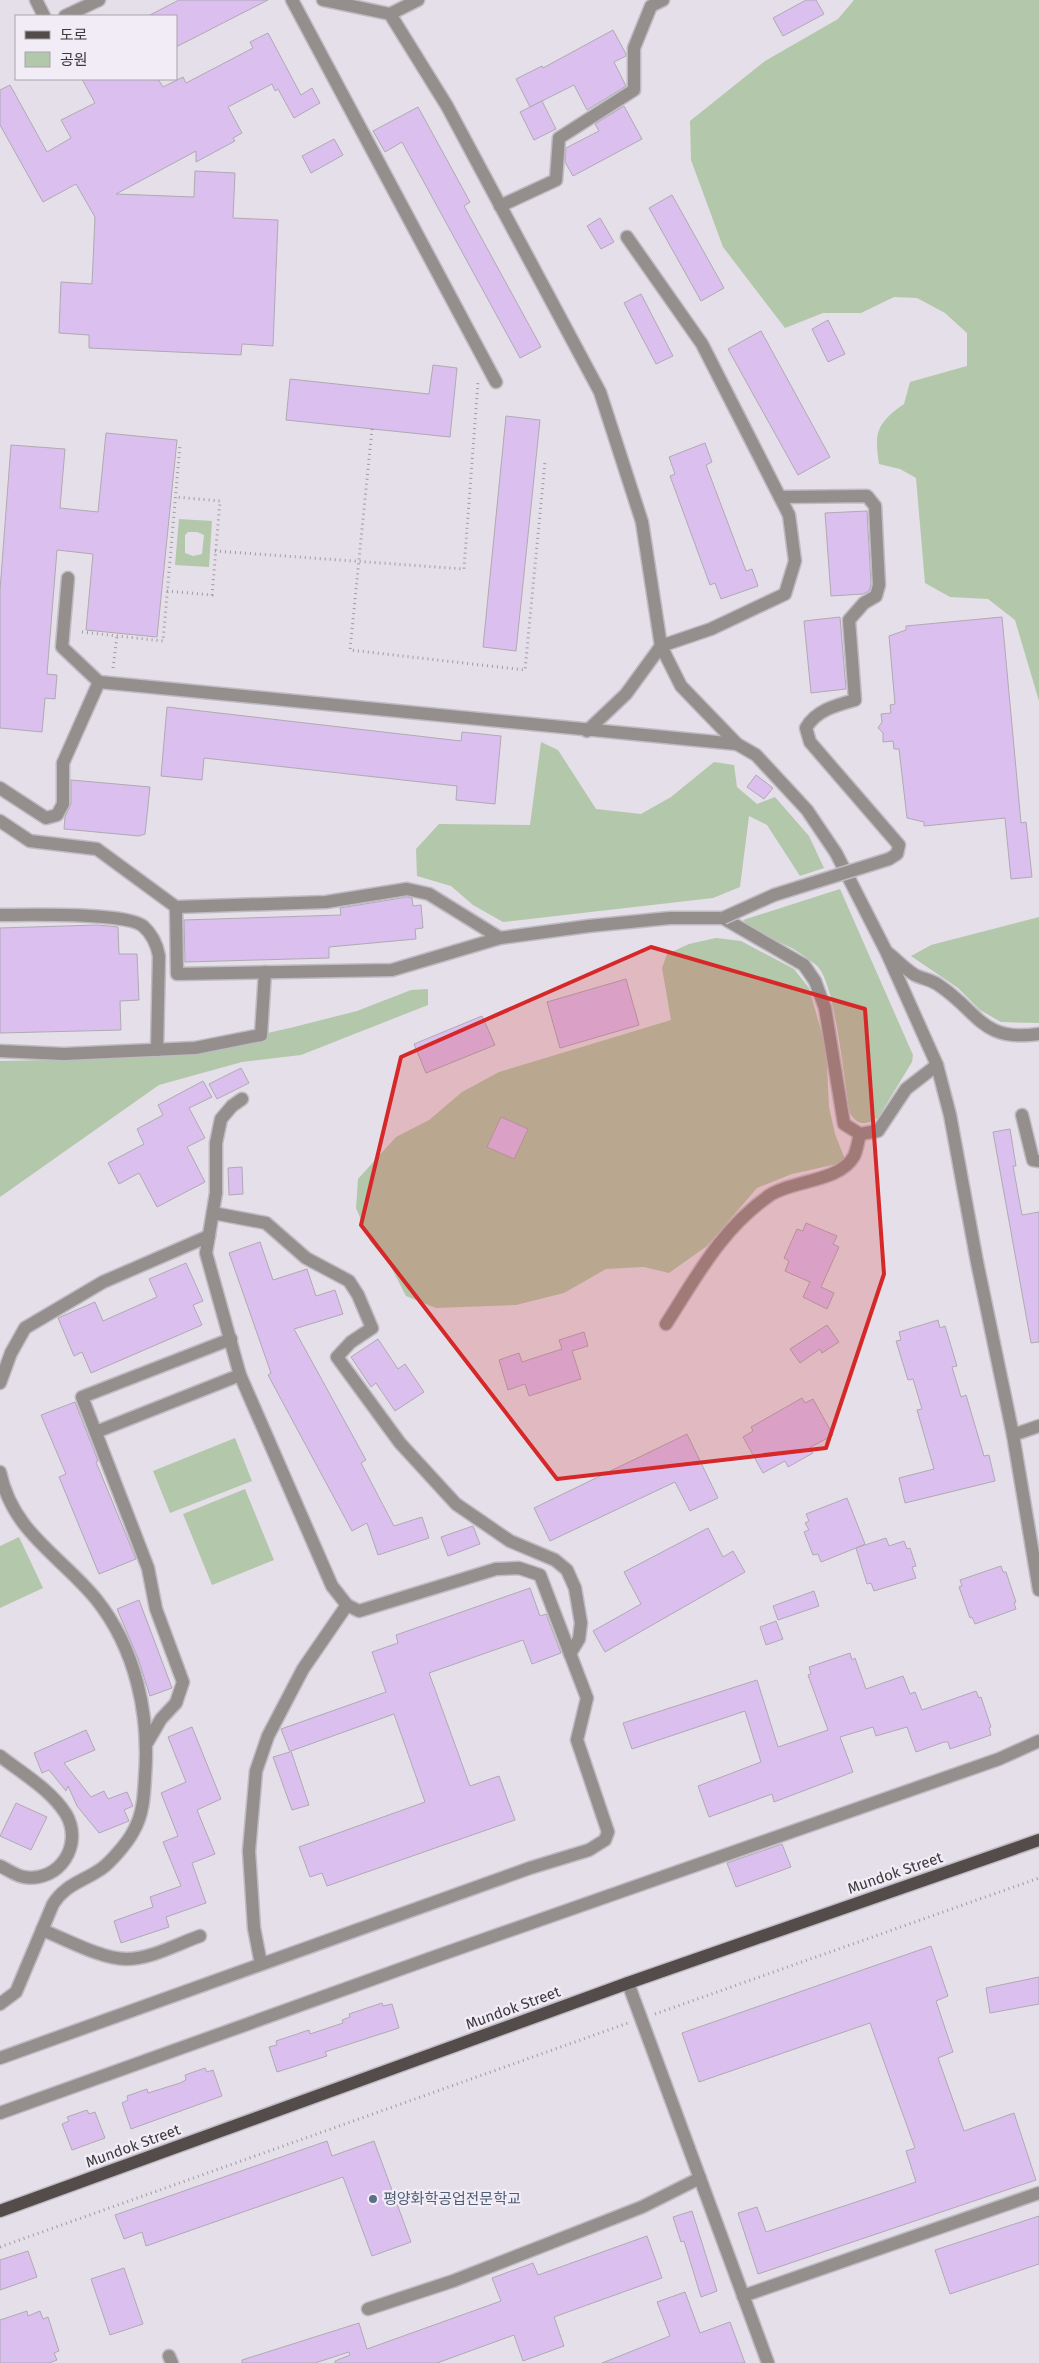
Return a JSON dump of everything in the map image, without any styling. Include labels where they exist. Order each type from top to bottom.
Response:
[{"type":"main road","name":"Mundok Street","points":[[0,2211],[628,1983],[1039,1840]]},
{"type":"street","points":[[36,0],[44,15]]},
{"type":"street","points":[[67,15],[99,0]]},
{"type":"street","points":[[292,0],[496,382]]},
{"type":"street","points":[[323,0],[390,14],[418,0]]},
{"type":"street","points":[[500,206],[556,180],[559,138],[634,90],[634,48],[651,6],[663,0]]},
{"type":"street","points":[[390,14],[447,106],[600,392],[642,522],[661,646],[681,686],[737,744],[756,755],[807,810],[836,853],[886,951],[937,1065],[950,1115],[977,1262],[1013,1435],[1039,1590]]},
{"type":"street","points":[[588,731],[626,694],[661,646],[711,629],[785,594],[795,561],[789,515],[702,344],[627,237]]},
{"type":"street","points":[[176,907],[177,974],[392,970],[500,938],[589,926],[670,918],[723,918],[774,896],[889,859],[897,854],[899,845],[810,742],[806,728],[811,719],[833,706],[856,700],[849,620],[864,603],[876,596],[879,585],[875,506],[867,496],[780,497]]},
{"type":"street","points":[[68,578],[62,647],[105,683],[737,744]]},
{"type":"street","points":[[0,788],[46,818],[57,815],[63,804],[63,763],[105,683]]},
{"type":"street","points":[[0,821],[30,841],[97,849],[176,907],[326,902],[407,889],[430,894],[500,938]]},
{"type":"street","points":[[0,915],[123,918],[142,925],[156,943],[159,956],[157,1050]]},
{"type":"street","points":[[723,918],[804,966],[815,981],[825,1008],[844,1124],[860,1134],[878,1131],[906,1089],[937,1065]]},
{"type":"street","points":[[886,951],[915,975],[939,985],[975,1018],[1002,1035],[1020,1037],[1039,1034]]},
{"type":"street","points":[[0,1051],[64,1054],[195,1048],[261,1035],[265,972]]},
{"type":"street","points":[[0,2058],[530,1868],[589,1850],[606,1840],[608,1832],[605,1819],[577,1740],[587,1698],[540,1575],[519,1568],[496,1569],[359,1611],[347,1605],[332,1586],[240,1375],[206,1253],[216,1193],[216,1142],[221,1119],[232,1106],[242,1099]]},
{"type":"street","points":[[1022,1115],[1033,1160],[1039,1161]]},
{"type":"street","points":[[666,1324],[713,1250],[740,1218],[772,1194],[844,1168],[854,1156],[860,1134]]},
{"type":"street","points":[[213,1213],[266,1224],[306,1258],[349,1281],[358,1295],[372,1328],[351,1342],[337,1357],[400,1442],[456,1504],[510,1542],[555,1560],[567,1570],[575,1588],[581,1623],[579,1638],[570,1654]]},
{"type":"street","points":[[0,1383],[11,1353],[25,1328],[103,1282],[209,1236]]},
{"type":"street","points":[[146,1743],[160,1719],[176,1703],[183,1682],[156,1609],[148,1568],[82,1397],[231,1339]]},
{"type":"street","points":[[96,1432],[240,1375]]},
{"type":"street","points":[[1013,1435],[1039,1426]]},
{"type":"street","points":[[0,1472],[2,1493],[42,1547],[94,1597],[109,1616],[130,1661],[142,1702],[146,1743],[144,1803],[132,1834],[102,1868],[61,1892],[53,1904],[16,1992],[0,2004]]},
{"type":"street","points":[[261,1964],[254,1928],[250,1851],[256,1771],[268,1736],[303,1669],[347,1605]]},
{"type":"street","points":[[0,2113],[428,1959],[999,1759],[1039,1742]]},
{"type":"street","points":[[0,1756],[50,1793],[67,1815],[72,1831],[72,1843],[65,1862],[55,1871],[40,1877],[23,1877],[0,1866]]},
{"type":"street","points":[[42,1930],[103,1954],[125,1959],[141,1957],[200,1936]]},
{"type":"street","points":[[628,1983],[768,2363]]},
{"type":"street","points":[[368,2309],[454,2282],[642,2207],[700,2178]]},
{"type":"street","points":[[743,2296],[1039,2193]]},
{"type":"path","points":[[215,551],[464,569],[478,378]]},
{"type":"path","points":[[372,429],[357,561],[350,650],[525,670],[545,462]]},
{"type":"path","points":[[82,632],[163,641],[180,446]]},
{"type":"path","points":[[167,592],[212,595],[220,501],[176,497]]},
{"type":"path","points":[[105,683],[117,636]]},
{"type":"path","points":[[0,2247],[1039,1878]]},
{"type":"highlighted area","points":[[651,947],[865,1009],[884,1274],[826,1448],[557,1479],[361,1225],[401,1057]]},
{"type":"green space","points":[[854,0],[1039,0],[1039,701],[1015,620],[988,599],[950,597],[925,583],[916,478],[900,469],[879,464],[877,444],[880,429],[888,417],[904,404],[910,382],[967,366],[967,333],[945,313],[917,298],[894,297],[861,313],[823,313],[785,328],[723,247],[691,160],[690,121],[765,61],[838,19]]},
{"type":"green space","points":[[179,519],[212,521],[209,567],[175,565]],"holes":[[[188,532],[197,532],[204,535],[202,554],[193,556],[185,553],[185,535]]]},
{"type":"green space","points":[[541,742],[558,750],[596,809],[641,814],[671,797],[714,762],[734,765],[737,787],[757,804],[775,797],[809,836],[824,868],[800,876],[767,825],[749,816],[740,887],[713,898],[503,922],[473,905],[451,886],[417,876],[416,849],[439,824],[530,825]]},
{"type":"green space","points":[[840,889],[913,1055],[912,1062],[878,1118],[866,1123],[859,1122],[850,1113],[835,1015],[825,979],[819,968],[797,951],[749,926],[743,920]]},
{"type":"green space","points":[[1039,917],[1039,1023],[1001,1022],[980,1010],[958,988],[911,956],[931,945]]},
{"type":"green space","points":[[716,938],[741,941],[794,969],[809,988],[826,1048],[829,1107],[835,1134],[846,1162],[792,1174],[757,1188],[707,1246],[669,1273],[644,1267],[606,1269],[564,1293],[516,1305],[436,1308],[406,1296],[390,1265],[370,1241],[356,1208],[358,1179],[396,1137],[429,1120],[462,1092],[499,1072],[671,1020],[662,968],[667,954],[689,944]]},
{"type":"green space","points":[[428,989],[428,1005],[301,1055],[242,1062],[159,1085],[0,1197],[0,1061],[108,1059],[179,1053],[357,1011],[411,990]]},
{"type":"green space","points":[[235,1438],[252,1481],[170,1513],[153,1471]]},
{"type":"green space","points":[[245,1489],[274,1560],[212,1585],[183,1514]]},
{"type":"green space","points":[[19,1537],[43,1588],[0,1608],[0,1546]]},
{"type":"building","points":[[179,0],[268,0],[178,46],[178,15],[150,15]]},
{"type":"building","points":[[806,0],[816,0],[824,14],[783,36],[773,18]]},
{"type":"building","points":[[613,30],[626,54],[626,56],[614,62],[626,86],[587,110],[574,85],[530,107],[516,79],[542,66],[543,68]]},
{"type":"building","points":[[268,33],[301,95],[312,88],[320,103],[294,118],[278,89],[275,91],[272,84],[228,107],[242,133],[233,138],[235,141],[196,162],[196,151],[116,194],[194,197],[195,171],[235,173],[233,218],[278,220],[273,346],[242,344],[241,355],[89,348],[89,335],[59,333],[61,282],[92,284],[95,217],[76,184],[43,202],[0,125],[0,90],[10,85],[47,152],[71,138],[61,120],[95,103],[83,80],[159,80],[163,87],[183,77],[186,83],[253,48],[250,42]]},
{"type":"building","points":[[542,101],[556,129],[534,140],[520,112]]},
{"type":"building","points":[[624,106],[642,139],[573,176],[565,162],[566,148],[599,131],[595,124]]},
{"type":"building","points":[[418,107],[470,202],[464,206],[541,347],[520,358],[402,142],[385,152],[373,131]]},
{"type":"building","points":[[334,139],[343,155],[311,173],[302,156]]},
{"type":"building","points":[[672,195],[724,288],[701,301],[649,208]]},
{"type":"building","points":[[600,218],[614,242],[601,249],[587,226]]},
{"type":"building","points":[[641,294],[673,356],[656,364],[624,303]]},
{"type":"building","points":[[828,320],[845,354],[828,362],[812,329]]},
{"type":"building","points":[[761,331],[830,457],[798,475],[728,349]]},
{"type":"building","points":[[433,365],[457,368],[450,437],[286,420],[290,379],[429,394]]},
{"type":"building","points":[[506,416],[540,420],[516,651],[483,647]]},
{"type":"building","points":[[106,433],[177,440],[157,637],[86,630],[93,554],[57,550],[47,674],[57,675],[55,699],[45,698],[42,732],[0,728],[0,590],[11,445],[65,449],[60,508],[98,512]]},
{"type":"building","points":[[705,443],[712,462],[706,465],[746,571],[752,569],[758,586],[721,599],[715,583],[710,585],[670,476],[675,474],[669,457]]},
{"type":"building","points":[[867,511],[871,584],[869,591],[863,594],[831,596],[825,513]]},
{"type":"building","points":[[840,617],[846,689],[811,693],[804,621]]},
{"type":"building","points":[[1002,617],[1021,823],[1026,822],[1032,877],[1011,879],[1005,818],[924,826],[924,822],[907,818],[899,749],[894,749],[893,741],[883,742],[883,733],[878,728],[882,722],[881,714],[891,713],[890,705],[895,704],[889,636],[906,630],[906,626]]},
{"type":"building","points":[[167,707],[461,741],[462,732],[501,736],[495,804],[456,800],[457,786],[204,758],[202,780],[161,776]]},
{"type":"building","points":[[756,775],[773,788],[764,799],[747,787]]},
{"type":"building","points":[[71,780],[150,787],[145,834],[139,836],[64,829],[65,817],[71,804]]},
{"type":"building","points":[[407,897],[412,898],[413,906],[421,905],[423,928],[415,929],[416,939],[329,947],[329,958],[185,962],[184,920],[341,915],[340,908]]},
{"type":"building","points":[[97,925],[118,927],[119,954],[137,954],[139,1000],[120,1001],[121,1030],[0,1033],[0,928]]},
{"type":"building","points":[[626,979],[639,1025],[560,1048],[547,1002]]},
{"type":"building","points":[[482,1016],[495,1045],[426,1073],[414,1044]]},
{"type":"building","points":[[241,1068],[249,1083],[217,1099],[209,1084]]},
{"type":"building","points":[[203,1081],[212,1097],[189,1108],[205,1138],[187,1147],[205,1182],[157,1207],[139,1173],[119,1184],[108,1163],[144,1144],[137,1129],[163,1115],[158,1105]]},
{"type":"building","points":[[501,1117],[528,1129],[514,1159],[487,1147]]},
{"type":"building","points":[[1010,1129],[1016,1166],[1013,1166],[1022,1215],[1039,1212],[1039,1342],[1031,1343],[993,1132]]},
{"type":"building","points":[[242,1167],[243,1194],[229,1195],[228,1168]]},
{"type":"building","points":[[806,1223],[837,1236],[833,1244],[839,1247],[821,1287],[834,1293],[827,1309],[803,1297],[810,1282],[785,1271],[789,1261],[784,1258],[797,1229],[803,1231]]},
{"type":"building","points":[[260,1242],[273,1280],[307,1269],[316,1296],[335,1290],[343,1314],[294,1329],[366,1460],[361,1463],[394,1526],[422,1517],[429,1538],[378,1555],[367,1523],[352,1531],[268,1375],[271,1373],[229,1253]]},
{"type":"building","points":[[186,1263],[203,1301],[193,1305],[202,1325],[91,1373],[82,1352],[74,1356],[58,1318],[95,1302],[103,1321],[157,1297],[149,1279]]},
{"type":"building","points":[[938,1320],[940,1328],[945,1326],[957,1366],[952,1367],[961,1397],[966,1395],[984,1456],[989,1455],[995,1481],[905,1503],[899,1478],[934,1469],[917,1410],[922,1409],[913,1379],[908,1380],[896,1341],[901,1340],[899,1332]]},
{"type":"building","points":[[827,1325],[839,1342],[822,1353],[820,1349],[800,1363],[790,1349]]},
{"type":"building","points":[[584,1332],[588,1346],[572,1351],[581,1379],[529,1396],[525,1384],[508,1390],[499,1360],[519,1353],[522,1362],[562,1349],[559,1340]]},
{"type":"building","points":[[378,1339],[398,1369],[405,1364],[424,1392],[395,1411],[376,1383],[371,1387],[351,1357]]},
{"type":"building","points":[[802,1398],[805,1403],[813,1399],[833,1435],[809,1448],[813,1453],[788,1467],[785,1461],[763,1473],[743,1437],[753,1431],[751,1427]]},
{"type":"building","points":[[75,1402],[98,1461],[96,1462],[136,1559],[99,1574],[59,1477],[66,1474],[41,1415]]},
{"type":"building","points":[[687,1434],[718,1498],[690,1511],[675,1482],[550,1541],[534,1508]]},
{"type":"building","points":[[847,1498],[865,1544],[821,1562],[818,1554],[813,1555],[804,1532],[809,1530],[805,1523],[809,1521],[806,1514]]},
{"type":"building","points":[[473,1526],[480,1544],[448,1556],[441,1537]]},
{"type":"building","points":[[708,1528],[723,1557],[733,1551],[745,1572],[605,1652],[593,1631],[641,1604],[624,1572]]},
{"type":"building","points":[[886,1538],[889,1546],[904,1541],[907,1549],[910,1548],[916,1566],[912,1567],[916,1578],[874,1591],[871,1583],[867,1584],[856,1548]]},
{"type":"building","points":[[1001,1566],[1003,1572],[1006,1572],[1016,1602],[1014,1603],[1016,1609],[975,1624],[972,1617],[970,1618],[959,1587],[962,1586],[960,1580]]},
{"type":"building","points":[[530,1588],[540,1616],[546,1614],[561,1653],[532,1664],[523,1640],[429,1673],[470,1786],[499,1776],[515,1820],[327,1886],[322,1873],[310,1877],[299,1847],[425,1802],[394,1714],[291,1751],[309,1805],[292,1810],[273,1757],[290,1752],[281,1729],[386,1692],[372,1652],[398,1643],[396,1635]]},
{"type":"building","points":[[814,1591],[819,1606],[778,1620],[773,1606]]},
{"type":"building","points":[[139,1600],[172,1688],[150,1696],[138,1658],[117,1609]]},
{"type":"building","points":[[776,1621],[783,1639],[766,1645],[760,1627]]},
{"type":"building","points":[[850,1653],[852,1660],[855,1658],[866,1689],[903,1676],[910,1694],[915,1692],[922,1710],[976,1691],[979,1698],[981,1697],[991,1727],[989,1728],[991,1735],[950,1749],[948,1742],[944,1742],[916,1752],[907,1727],[876,1736],[873,1727],[840,1737],[853,1772],[774,1802],[772,1794],[709,1817],[698,1786],[761,1762],[745,1711],[632,1749],[623,1723],[757,1680],[778,1747],[828,1730],[808,1675],[811,1674],[809,1667]]},
{"type":"building","points":[[192,1727],[221,1799],[197,1810],[215,1854],[192,1863],[206,1903],[166,1917],[169,1927],[121,1943],[114,1921],[153,1907],[150,1897],[181,1886],[163,1842],[178,1836],[161,1793],[186,1782],[168,1737]]},
{"type":"building","points":[[86,1730],[95,1750],[64,1763],[91,1797],[104,1791],[108,1799],[127,1792],[133,1806],[124,1810],[129,1821],[99,1833],[77,1806],[68,1786],[66,1791],[49,1770],[42,1773],[34,1753]]},
{"type":"building","points":[[16,1803],[47,1817],[31,1850],[0,1836]]},
{"type":"building","points":[[782,1844],[791,1867],[736,1887],[727,1863]]},
{"type":"building","points":[[931,1946],[948,1996],[936,2001],[953,2052],[938,2058],[964,2131],[1014,2113],[1036,2180],[758,2274],[738,2213],[757,2207],[766,2232],[916,2182],[906,2151],[915,2148],[870,2023],[699,2082],[682,2033]]},
{"type":"building","points":[[1039,1977],[1039,2004],[990,2013],[986,1988]]},
{"type":"building","points":[[382,2003],[383,2006],[392,2004],[399,2028],[325,2052],[327,2056],[277,2072],[269,2047],[277,2045],[276,2041],[309,2030],[310,2034],[343,2023],[342,2020],[350,2017],[349,2014]]},
{"type":"building","points":[[205,2068],[207,2072],[213,2070],[222,2096],[131,2129],[122,2103],[128,2100],[127,2096],[147,2089],[148,2093],[180,2083],[186,2080],[185,2075]]},
{"type":"building","points":[[87,2110],[89,2114],[95,2112],[105,2138],[72,2150],[62,2124],[69,2121],[67,2117]]},
{"type":"building","points":[[327,2141],[332,2156],[374,2141],[411,2242],[372,2256],[343,2177],[146,2246],[142,2232],[124,2239],[115,2215]]},
{"type":"building","points":[[692,2211],[717,2291],[701,2297],[684,2241],[681,2242],[673,2217]]},
{"type":"building","points":[[1039,2216],[1039,2264],[950,2294],[935,2250]]},
{"type":"building","points":[[647,2236],[662,2278],[554,2317],[564,2346],[523,2361],[514,2335],[437,2363],[335,2363],[335,2361],[350,2355],[349,2352],[315,2363],[242,2363],[242,2360],[359,2323],[367,2349],[501,2301],[492,2278],[533,2263],[538,2275]]},
{"type":"building","points":[[28,2251],[37,2277],[0,2290],[0,2260]]},
{"type":"building","points":[[124,2268],[143,2324],[110,2335],[91,2279]]},
{"type":"building","points":[[685,2292],[700,2333],[730,2322],[745,2363],[602,2363],[670,2336],[657,2302]]},
{"type":"building","points":[[27,2311],[28,2316],[40,2311],[43,2319],[48,2317],[59,2351],[54,2353],[57,2360],[49,2363],[0,2363],[0,2320]]},
{"type":"place","name":"평양화학공업전문학교","points":[[373,2199]]}]
